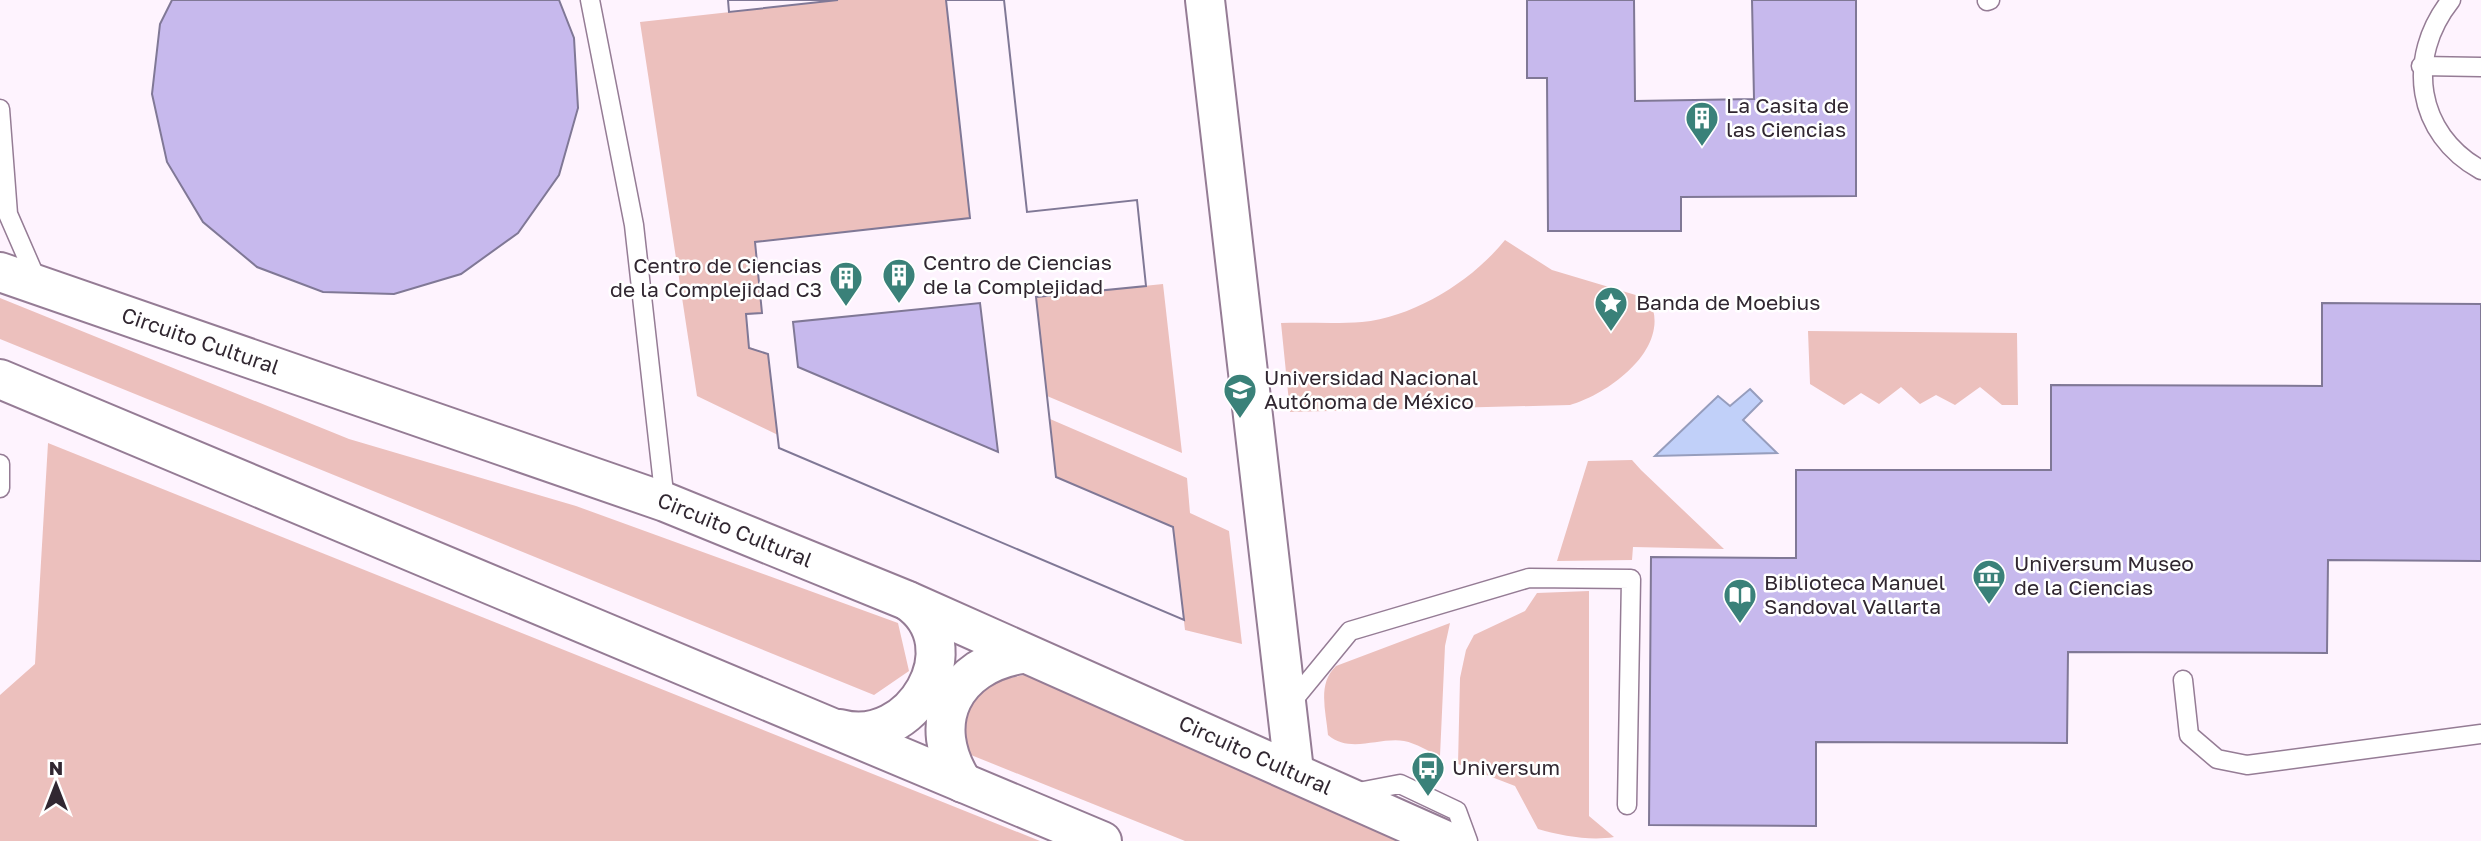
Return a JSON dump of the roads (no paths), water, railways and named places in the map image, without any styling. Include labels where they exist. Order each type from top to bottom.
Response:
[{"type":"street","points":[[1205,0],[1294,771]]},
{"type":"street","name":"Circuito Cultural","points":[[0,272],[665,502],[906,600],[1447,841]]},
{"type":"street","points":[[0,379],[1102,841]]},
{"type":"street","points":[[825,724],[844,731],[865,732],[885,727],[903,718],[918,704],[928,687],[934,667],[935,647],[930,627],[920,610],[906,600]]},
{"type":"street","points":[[963,783],[946,748],[948,710],[956,692],[968,676],[984,665],[1002,657],[1022,653]]},
{"type":"lane","points":[[590,0],[634,225],[665,502]]},
{"type":"lane","points":[[2451,0],[2439,15],[2421,66],[2424,93],[2435,130],[2458,158],[2481,170]]},
{"type":"lane","points":[[2421,66],[2481,66]]},
{"type":"lane","points":[[0,109],[8,214],[39,286]]},
{"type":"lane","points":[[0,464],[0,488]]},
{"type":"lane","points":[[1288,706],[1350,631],[1529,578],[1631,579],[1627,805]]},
{"type":"lane","points":[[2183,680],[2189,735],[2217,759],[2246,765],[2481,734]]},
{"type":"lane","points":[[1344,795],[1401,784],[1457,811],[1468,841]]},
{"type":"water","points":[[1750,389],[1762,401],[1743,420],[1777,453],[1655,456],[1718,396],[1730,406]]},
{"type":"place","name":"La Casita de las Ciencias","points":[[1702,148]]},
{"type":"place","name":"Centro de Ciencias de la Complejidad","points":[[899,305]]},
{"type":"place","name":"Centro de Ciencias de la Complejidad C3","points":[[846,308]]},
{"type":"place","name":"Banda de Moebius","points":[[1611,333]]},
{"type":"place","name":"Universidad Nacional Autónoma de México","points":[[1240,420]]},
{"type":"place","name":"Universum Museo de la Ciencias","points":[[1989,606]]},
{"type":"place","name":"Biblioteca Manuel Sandoval Vallarta","points":[[1740,625]]},
{"type":"place","name":"Universum","points":[[1428,798]]}]
